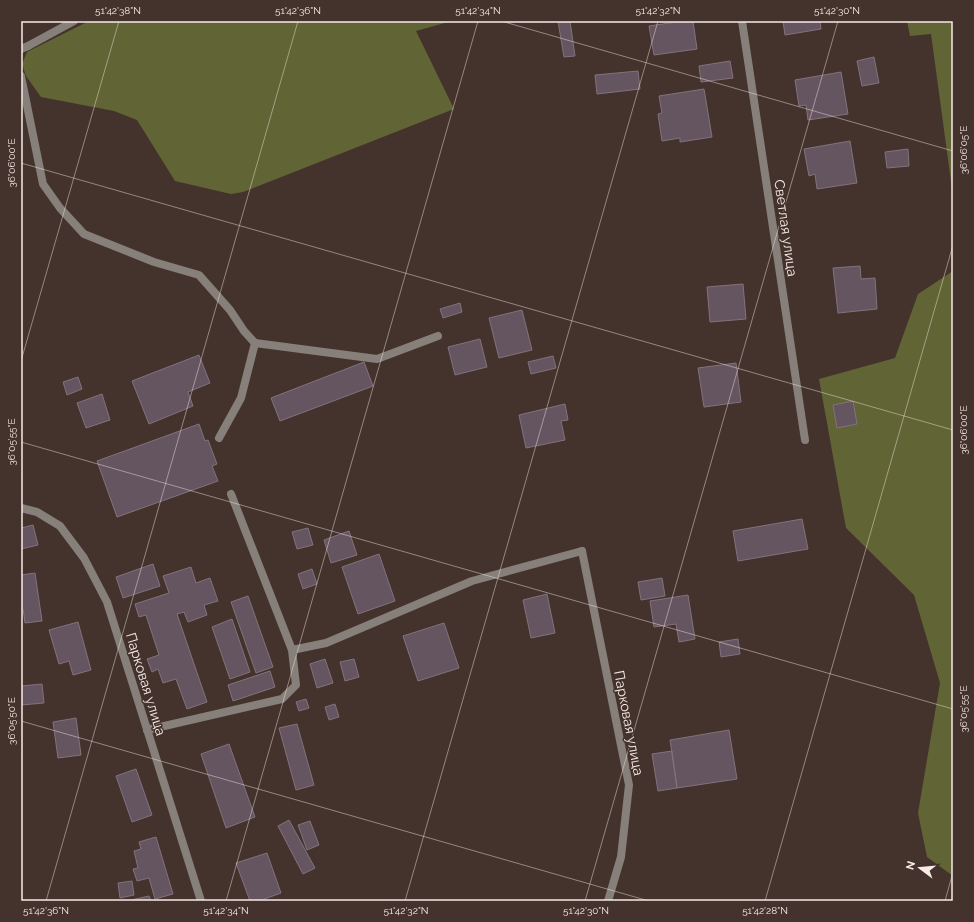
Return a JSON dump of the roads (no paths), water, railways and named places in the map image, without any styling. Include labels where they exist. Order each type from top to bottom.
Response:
[{"type":"street","points":[[25,48],[74,21]]},
{"type":"street","name":"Светлая улица","points":[[742,21],[805,440]]},
{"type":"street","points":[[21,76],[43,184],[60,208],[84,234],[154,262],[199,275],[230,310],[244,331],[255,343],[377,360],[438,336]]},
{"type":"street","points":[[219,438],[241,398],[255,343]]},
{"type":"street","points":[[147,730],[282,699],[296,685],[292,650],[231,494]]},
{"type":"street","name":"Парковая улица","points":[[21,508],[37,512],[60,526],[84,558],[107,602],[201,901]]},
{"type":"street","name":"Парковая улица","points":[[292,650],[326,643],[472,581],[582,551],[629,785],[621,857],[608,901]]}]
